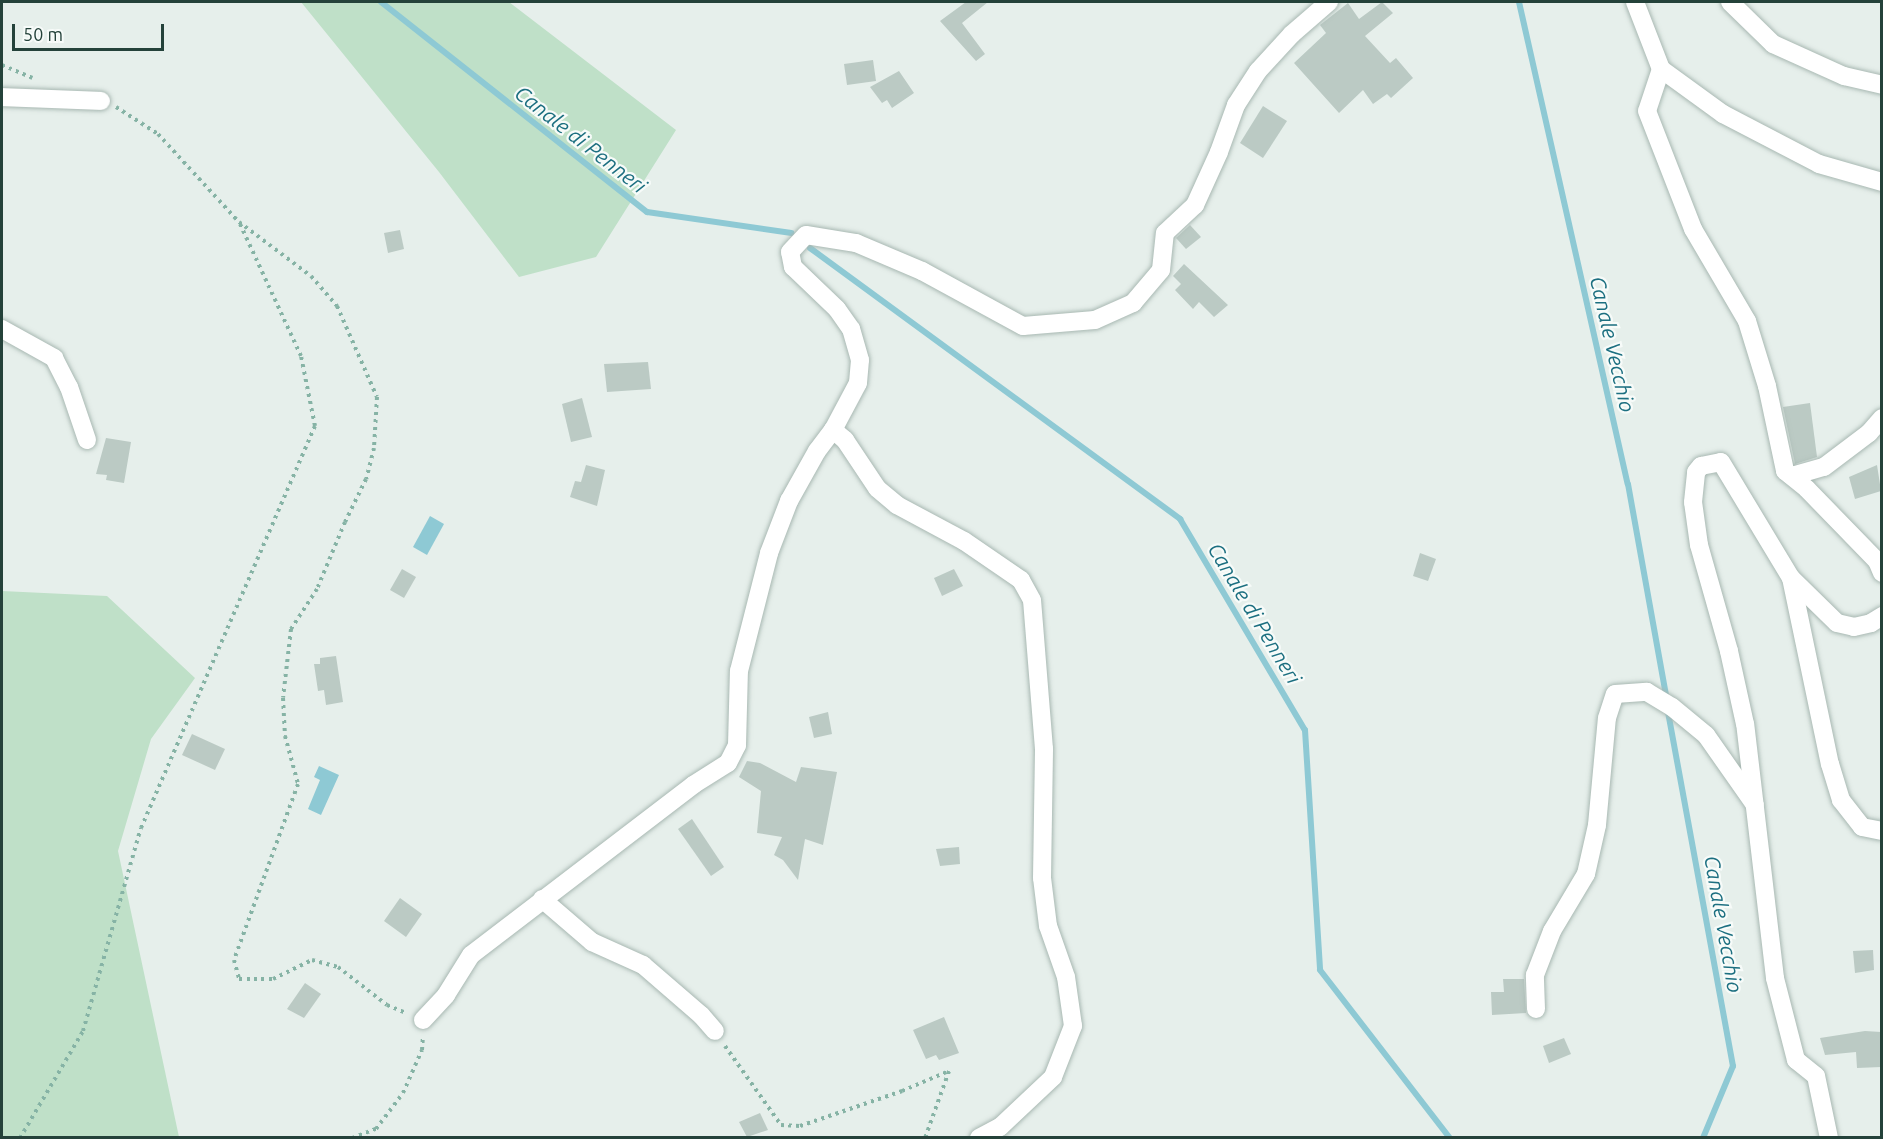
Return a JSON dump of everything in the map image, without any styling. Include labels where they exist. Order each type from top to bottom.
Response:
[{"type":"street","points":[[423,1020],[446,995],[471,956],[693,784],[728,763],[737,745],[739,671],[769,553],[789,501],[817,451],[833,430],[858,383],[860,360],[851,329],[837,309],[793,267],[790,252],[806,235],[856,243],[922,271],[1023,326],[1095,320],[1133,303],[1161,270],[1165,233],[1196,205],[1236,105],[1258,72],[1292,34],[1329,2]]},
{"type":"street","points":[[1635,2],[1661,69],[1724,114],[1819,164],[1881,182]]},
{"type":"street","points":[[1730,2],[1773,44],[1844,76],[1881,85]]},
{"type":"street","points":[[1661,69],[1647,111],[1693,230],[1747,321],[1767,386],[1781,461],[1785,471],[1877,561],[1881,573]]},
{"type":"street","points":[[2,97],[101,101]]},
{"type":"street","points":[[2,329],[54,358],[69,387],[87,441]]},
{"type":"street","points":[[1792,476],[1824,467],[1869,433],[1881,418]]},
{"type":"street","points":[[833,430],[844,440],[877,488],[897,506],[964,541],[1022,580],[1032,600],[1044,749],[1042,878],[1048,926],[1066,977],[1073,1026],[1053,1077],[1000,1127],[979,1137]]},
{"type":"street","points":[[1829,1137],[1816,1076],[1796,1060],[1775,978],[1745,724],[1729,651],[1699,544],[1693,502],[1695,472],[1701,466],[1721,462],[1791,578],[1837,623],[1854,627],[1871,623],[1881,616]]},
{"type":"street","points":[[1791,578],[1830,764],[1841,800],[1862,827],[1881,831]]},
{"type":"street","points":[[1536,1009],[1535,975],[1552,931],[1586,874],[1597,825],[1608,718],[1615,694],[1647,692],[1680,714],[1706,735],[1755,805]]},
{"type":"street","points":[[542,899],[592,942],[644,965],[715,1031]]},
{"type":"path","points":[[101,101],[128,113],[158,134],[239,222],[311,276],[338,306],[377,397],[374,448],[366,479],[317,589],[291,629],[283,698],[285,736],[298,784],[234,960],[239,979],[273,979],[312,960],[338,967],[387,1005],[423,1020],[422,1050],[403,1093],[375,1129],[352,1137]]},
{"type":"path","points":[[20,1137],[83,1031],[141,828],[315,426],[301,356],[239,222]]},
{"type":"path","points":[[715,1031],[781,1125],[800,1126],[892,1095],[949,1071],[925,1137]]},
{"type":"green space","points":[[301,2],[509,2],[676,130],[596,257],[519,277],[439,172]]},
{"type":"green space","points":[[2,591],[107,596],[195,678],[151,739],[118,851],[179,1137],[2,1137]]},
{"type":"water","points":[[430,516],[444,524],[427,555],[413,547]]},
{"type":"water","points":[[319,766],[339,775],[321,815],[308,809],[320,780],[314,777]]},
{"type":"building","points":[[966,2],[988,2],[962,23],[985,54],[976,61],[940,21]]},
{"type":"building","points":[[1382,2],[1393,13],[1365,36],[1390,63],[1396,58],[1413,78],[1391,98],[1387,94],[1373,104],[1363,90],[1339,113],[1294,63],[1326,33],[1320,25],[1348,3],[1359,19]]},
{"type":"building","points":[[873,60],[876,81],[847,85],[844,64]]},
{"type":"building","points":[[899,71],[914,93],[892,108],[887,100],[882,103],[870,87]]},
{"type":"building","points":[[1263,106],[1287,121],[1263,158],[1240,143]]},
{"type":"building","points":[[1190,225],[1201,237],[1186,249],[1176,238]]},
{"type":"building","points":[[400,230],[404,249],[388,253],[384,233]]},
{"type":"building","points":[[1184,264],[1228,305],[1214,317],[1199,302],[1193,309],[1175,290],[1181,284],[1173,276]]},
{"type":"building","points":[[648,362],[651,389],[607,392],[604,364]]},
{"type":"building","points":[[582,398],[592,437],[571,442],[562,404]]},
{"type":"building","points":[[1810,403],[1817,457],[1795,464],[1783,407]]},
{"type":"building","points":[[106,438],[131,442],[124,483],[106,480],[107,475],[96,474]]},
{"type":"building","points":[[586,465],[605,470],[597,506],[570,497],[575,481],[581,482]]},
{"type":"building","points":[[1877,465],[1881,491],[1855,499],[1849,477]]},
{"type":"building","points":[[1420,553],[1436,559],[1428,581],[1413,576]]},
{"type":"building","points":[[402,569],[416,577],[404,598],[390,590]]},
{"type":"building","points":[[954,569],[963,586],[942,596],[934,578]]},
{"type":"building","points":[[336,656],[343,702],[326,705],[324,690],[318,691],[314,664],[320,664],[320,658]]},
{"type":"building","points":[[828,712],[832,734],[814,738],[809,717]]},
{"type":"building","points":[[192,734],[225,749],[215,770],[182,755]]},
{"type":"building","points":[[747,761],[760,763],[796,782],[801,767],[837,772],[823,845],[805,839],[798,880],[783,860],[774,855],[782,837],[757,833],[761,791],[739,777]]},
{"type":"building","points":[[692,819],[724,867],[711,876],[678,829]]},
{"type":"building","points":[[959,847],[960,864],[940,866],[936,849]]},
{"type":"building","points":[[400,898],[422,914],[406,937],[384,921]]},
{"type":"building","points":[[1873,950],[1874,970],[1855,973],[1853,951]]},
{"type":"building","points":[[1503,979],[1524,979],[1526,1013],[1492,1015],[1491,992],[1504,992]]},
{"type":"building","points":[[305,983],[321,994],[304,1018],[287,1009]]},
{"type":"building","points":[[944,1017],[959,1053],[939,1060],[936,1055],[926,1059],[913,1030]]},
{"type":"building","points":[[1865,1031],[1881,1032],[1881,1067],[1857,1068],[1856,1052],[1825,1055],[1820,1038]]},
{"type":"building","points":[[1564,1038],[1571,1054],[1549,1063],[1543,1046]]},
{"type":"building","points":[[760,1113],[768,1130],[747,1137],[739,1122]]},
{"type":"waterway","name":"Canale di Penneri","points":[[381,2],[647,212],[791,233]]},
{"type":"waterway","name":"Canale Vecchio","points":[[1519,2],[1628,484],[1666,696]]},
{"type":"waterway","name":"Canale di Penneri","points":[[810,248],[1180,519],[1305,730],[1320,970],[1450,1138]]},
{"type":"waterway","name":"Canale Vecchio","points":[[1668,712],[1733,1066],[1703,1138]]}]
